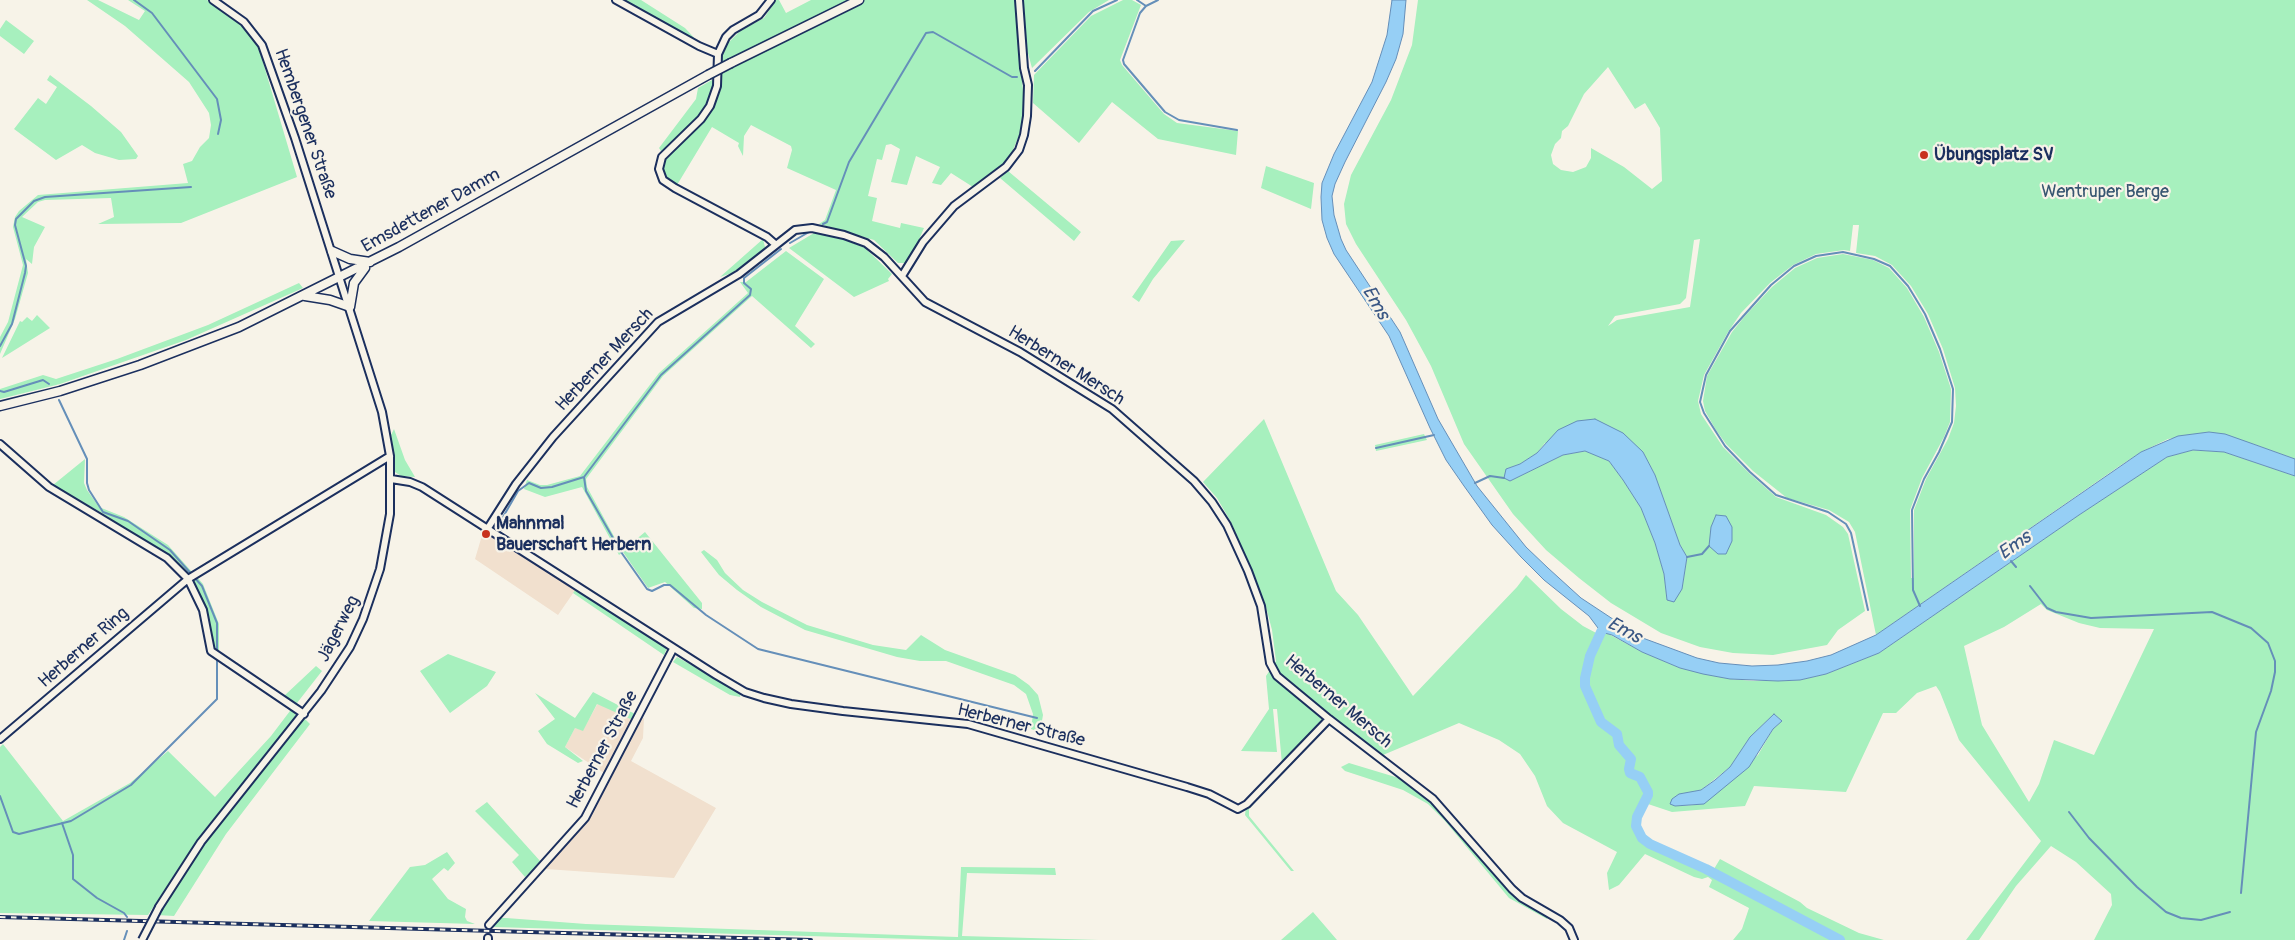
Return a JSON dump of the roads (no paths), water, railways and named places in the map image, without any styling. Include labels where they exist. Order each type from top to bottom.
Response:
[{"type":"main road","name":"Emsdettener Damm","points":[[0,406],[60,390],[140,365],[239,327],[341,278],[708,75],[858,0]]},
{"type":"main road","points":[[332,251],[350,259],[370,262]]},
{"type":"main road","points":[[302,296],[318,297],[350,308],[354,283],[370,262]]},
{"type":"street","name":"Hembergener Straße","points":[[213,0],[244,22],[262,45],[341,278]]},
{"type":"street","points":[[616,0],[690,42],[718,54]]},
{"type":"street","points":[[771,0],[759,15],[733,30],[726,37],[718,54],[716,86],[710,106],[701,120],[662,157],[659,163],[660,173],[664,180],[675,188],[767,237],[775,244]]},
{"type":"street","points":[[902,276],[923,242],[954,206],[1006,167],[1019,150],[1024,135],[1028,95],[1019,0]]},
{"type":"street","name":"Herberner Mersch","points":[[488,528],[516,484],[553,437],[658,322],[739,274],[795,230],[804,227],[844,235],[866,243],[884,258],[926,302],[1020,352],[1112,409],[1194,481],[1212,502],[1227,525],[1248,571],[1261,606],[1270,663],[1278,676],[1329,719],[1433,799],[1512,889],[1522,898],[1560,920],[1569,928],[1574,940]]},
{"type":"street","name":"Jägerweg","points":[[142,940],[184,866],[220,816],[304,714],[336,670],[350,646],[372,596],[386,542],[390,514],[390,456],[382,412],[341,278]]},
{"type":"street","points":[[0,444],[49,488],[167,558],[188,579],[203,610],[211,651],[304,714]]},
{"type":"street","name":"Herberner Ring","points":[[0,739],[188,579],[390,456]]},
{"type":"street","name":"Herberner Straße","points":[[390,478],[410,482],[422,487],[673,649],[745,692],[764,698],[826,708],[968,724],[1187,787],[1209,794],[1238,809],[1247,804],[1329,719]]},
{"type":"street","name":"Herberner Straße","points":[[489,925],[585,818],[673,649]]},
{"type":"water","name":"Ems","points":[[1392,0],[1406,0],[1403,34],[1396,59],[1386,82],[1335,184],[1332,196],[1334,215],[1341,239],[1346,250],[1400,332],[1438,419],[1477,486],[1526,547],[1548,568],[1581,598],[1640,637],[1697,658],[1719,663],[1752,666],[1778,665],[1831,655],[1876,635],[2141,452],[2178,436],[2209,432],[2225,434],[2295,459],[2295,476],[2224,452],[2193,450],[2167,457],[2079,515],[1879,653],[1826,674],[1800,680],[1730,679],[1703,674],[1680,668],[1642,652],[1612,635],[1601,632],[1589,616],[1544,580],[1521,557],[1492,525],[1464,486],[1446,460],[1430,428],[1389,336],[1334,254],[1327,238],[1322,220],[1322,183],[1334,154],[1372,82],[1387,35]]},
{"type":"water","points":[[1595,419],[1623,433],[1643,452],[1655,475],[1680,545],[1687,557],[1682,589],[1674,602],[1667,600],[1664,574],[1655,543],[1641,508],[1609,461],[1585,451],[1563,455],[1510,481],[1504,478],[1506,469],[1520,464],[1537,453],[1558,430],[1577,421]]},
{"type":"water","points":[[1716,515],[1726,516],[1732,527],[1732,541],[1726,554],[1718,554],[1709,546],[1711,527]]},
{"type":"water","points":[[1774,714],[1782,721],[1773,729],[1749,767],[1704,804],[1675,806],[1670,804],[1672,799],[1679,794],[1701,790],[1715,780],[1730,767],[1750,737]]},
{"type":"waterway","points":[[134,0],[152,13],[217,99],[221,120],[218,134]]},
{"type":"waterway","points":[[1035,71],[1093,11],[1117,0]]},
{"type":"waterway","points":[[1137,0],[1146,6]]},
{"type":"waterway","points":[[1158,0],[1146,6],[1140,13],[1123,60],[1124,64],[1165,112],[1179,120],[1237,130]]},
{"type":"waterway","points":[[823,224],[827,222],[849,162],[926,33],[933,32],[1012,77],[1017,77]]},
{"type":"waterway","points":[[0,346],[12,324],[26,266],[15,225],[16,219],[34,201],[45,197],[191,187]]},
{"type":"waterway","points":[[790,243],[809,232]]},
{"type":"waterway","points":[[502,530],[499,524],[518,491],[529,483],[541,488],[552,487],[584,477],[661,375],[750,295],[751,289],[744,283],[744,278],[781,249]]},
{"type":"waterway","points":[[1868,610],[1851,533],[1846,524],[1828,512],[1776,495],[1725,446],[1704,413],[1700,402],[1706,375],[1730,331],[1771,285],[1794,266],[1816,256],[1843,252],[1874,259],[1890,266],[1908,286],[1925,314],[1940,349],[1953,389],[1952,422],[1939,452],[1924,479],[1912,510],[1913,590],[1920,606]]},
{"type":"waterway","points":[[0,391],[4,392],[43,380],[49,384]]},
{"type":"waterway","points":[[59,400],[87,459],[87,483],[89,490],[103,512],[128,521],[170,550],[202,586],[217,623],[217,651]]},
{"type":"waterway","points":[[1376,448],[1434,435]]},
{"type":"waterway","points":[[1475,483],[1490,476],[1504,478]]},
{"type":"waterway","points":[[584,477],[586,491],[621,552],[647,589],[652,591],[664,585],[670,585],[706,615],[758,649],[1037,718]]},
{"type":"waterway","points":[[1687,557],[1702,554],[1709,546]]},
{"type":"waterway","name":"Ems","points":[[2011,561],[2016,567]]},
{"type":"waterway","points":[[2030,586],[2047,608],[2056,612],[2091,618],[2212,612],[2251,628],[2268,643],[2275,661],[2275,672],[2271,691],[2256,732],[2241,893]]},
{"type":"waterway","name":"Ems","points":[[1607,624],[1601,632],[1590,656],[1585,686],[1601,722],[1617,734],[1619,745],[1631,759],[1630,773],[1640,777],[1648,792],[1637,817],[1636,826],[1642,838],[1650,844],[1706,869],[1840,940]]},
{"type":"waterway","points":[[0,796],[13,832],[19,834],[71,821],[131,785],[217,699],[217,658]]},
{"type":"waterway","points":[[2069,812],[2089,838],[2137,887],[2166,912],[2181,918],[2201,920],[2230,912]]},
{"type":"waterway","points":[[62,823],[73,855],[73,879],[97,898],[124,913],[127,917]]},
{"type":"waterway","points":[[124,940],[127,931]]},
{"type":"tunnel","points":[[488,938],[489,925]]},
{"type":"railway","points":[[0,917],[811,940]]},
{"type":"place","name":"Übungsplatz SV","points":[[1924,155]]},
{"type":"place","name":"Mahnmal Bauerschaft Herbern","points":[[486,534]]},
{"type":"park label","name":"Wentruper Berge","points":[[2105,192]]}]
